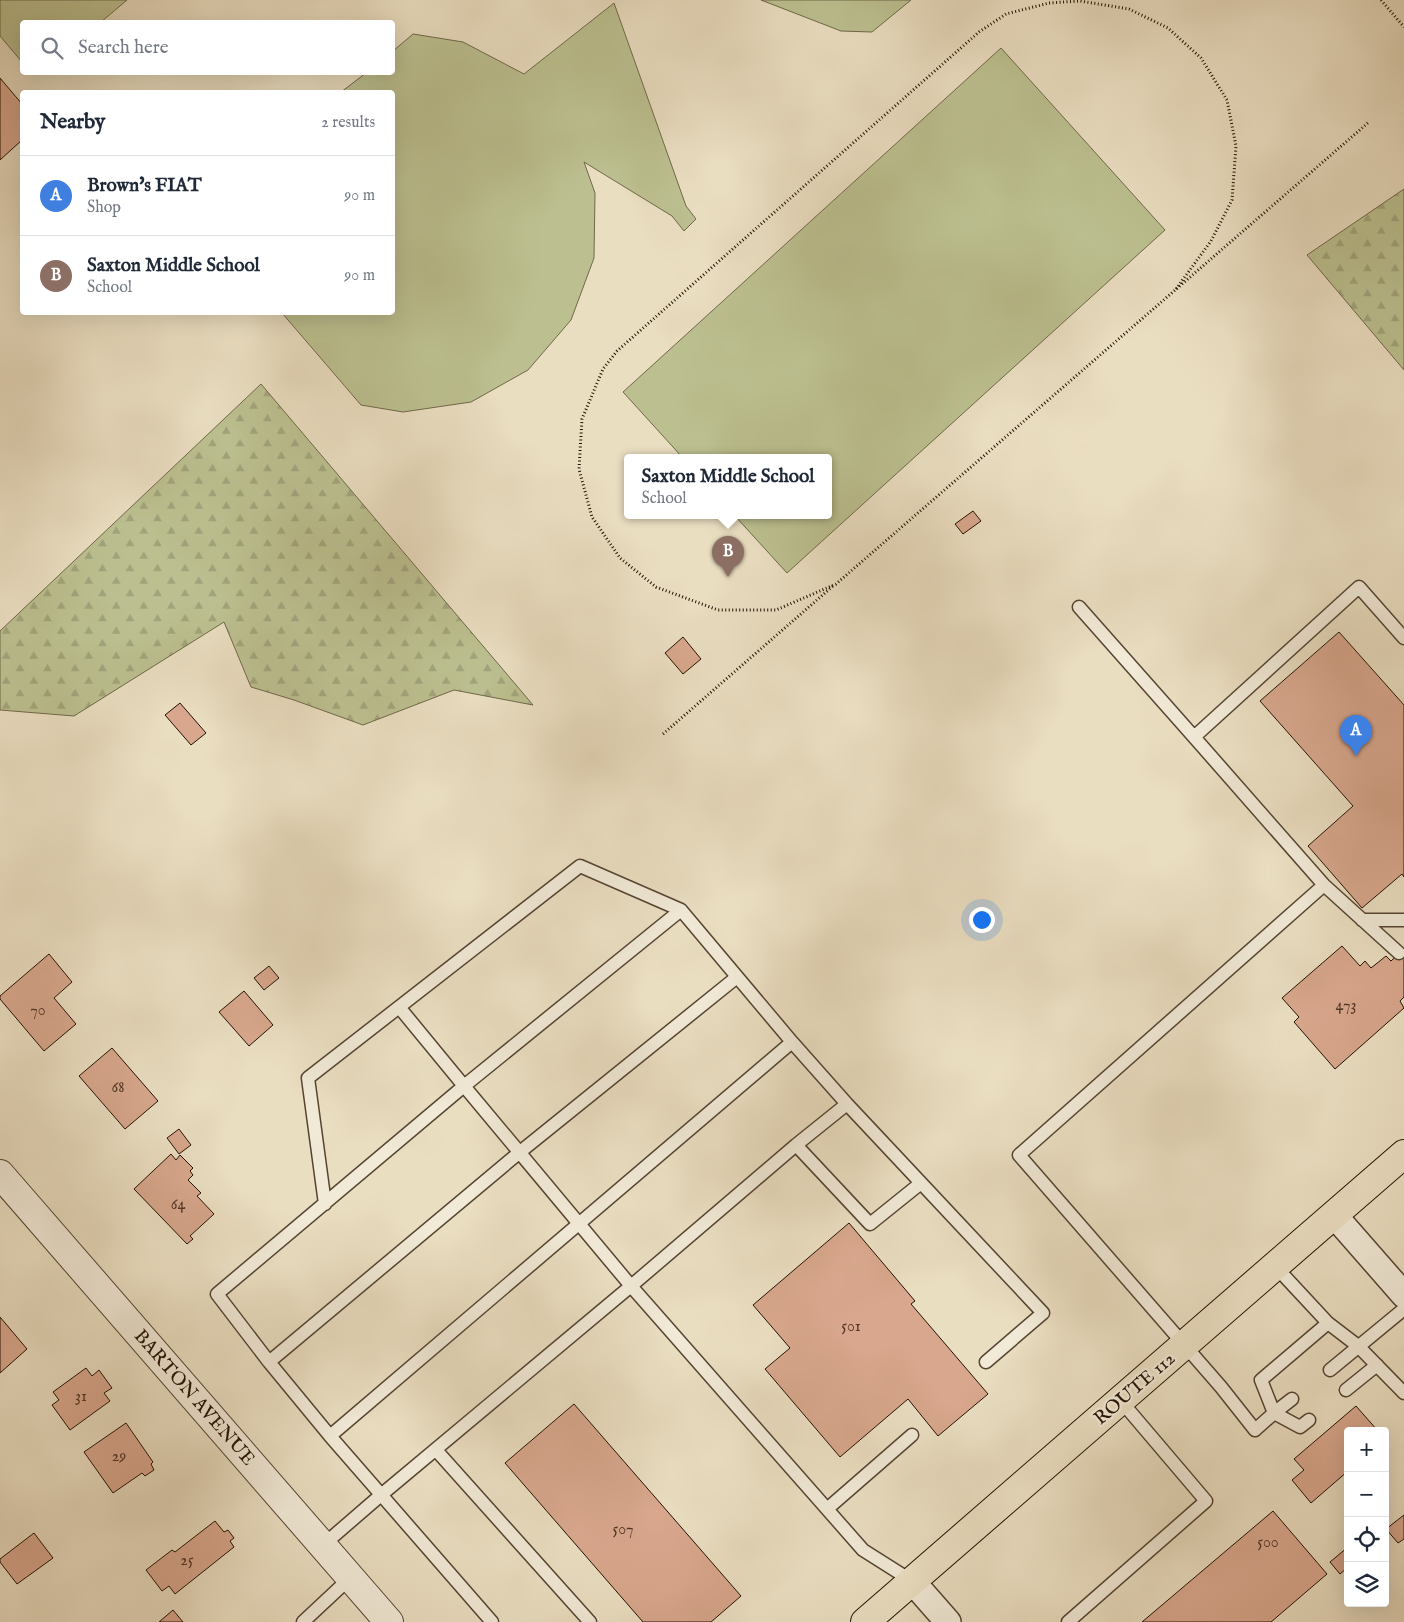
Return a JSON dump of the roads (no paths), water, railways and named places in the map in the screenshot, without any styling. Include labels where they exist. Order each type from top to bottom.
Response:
[{"type":"main road","name":"ROUTE 112","points":[[864,1622],[1404,1154]]},
{"type":"street","name":"BARTON AVENUE","points":[[0,1174],[389,1622]]},
{"type":"street","points":[[1334,1215],[1404,1295]]},
{"type":"street","points":[[912,1581],[948,1622]]},
{"type":"lane","points":[[1194,737],[1359,587],[1404,638]]},
{"type":"lane","points":[[1080,608],[1324,885],[1399,953]]},
{"type":"lane","points":[[324,1204],[308,1078],[580,866],[681,910],[847,1104],[1043,1313],[986,1362]]},
{"type":"lane","points":[[1292,1399],[1255,1430],[1019,1155],[1324,885]]},
{"type":"lane","points":[[492,1622],[330,1436],[269,1362],[217,1294],[464,1086],[681,910]]},
{"type":"lane","points":[[1362,920],[1404,920]]},
{"type":"lane","points":[[269,1362],[520,1152],[737,977]]},
{"type":"lane","points":[[399,1007],[631,1286],[827,1510],[863,1550],[912,1581]]},
{"type":"lane","points":[[330,1436],[792,1042]]},
{"type":"lane","points":[[322,1546],[380,1495],[847,1104]]},
{"type":"lane","points":[[796,1145],[870,1224],[921,1183]]},
{"type":"lane","points":[[1275,1266],[1328,1323],[1358,1346],[1404,1393]]},
{"type":"lane","points":[[1330,1370],[1404,1309]]},
{"type":"lane","points":[[1309,1420],[1300,1427],[1274,1413],[1261,1380],[1328,1323]]},
{"type":"lane","points":[[1346,1390],[1377,1365]]},
{"type":"lane","points":[[1068,1622],[1206,1501],[1121,1401]]},
{"type":"lane","points":[[827,1510],[912,1435]]},
{"type":"lane","points":[[436,1450],[590,1622]]},
{"type":"lane","points":[[303,1622],[350,1578]]},
{"type":"place","name":"Saxton Middle School","points":[[728,577]]},
{"type":"place","name":"Brown's FIAT","points":[[1356,756]]}]
